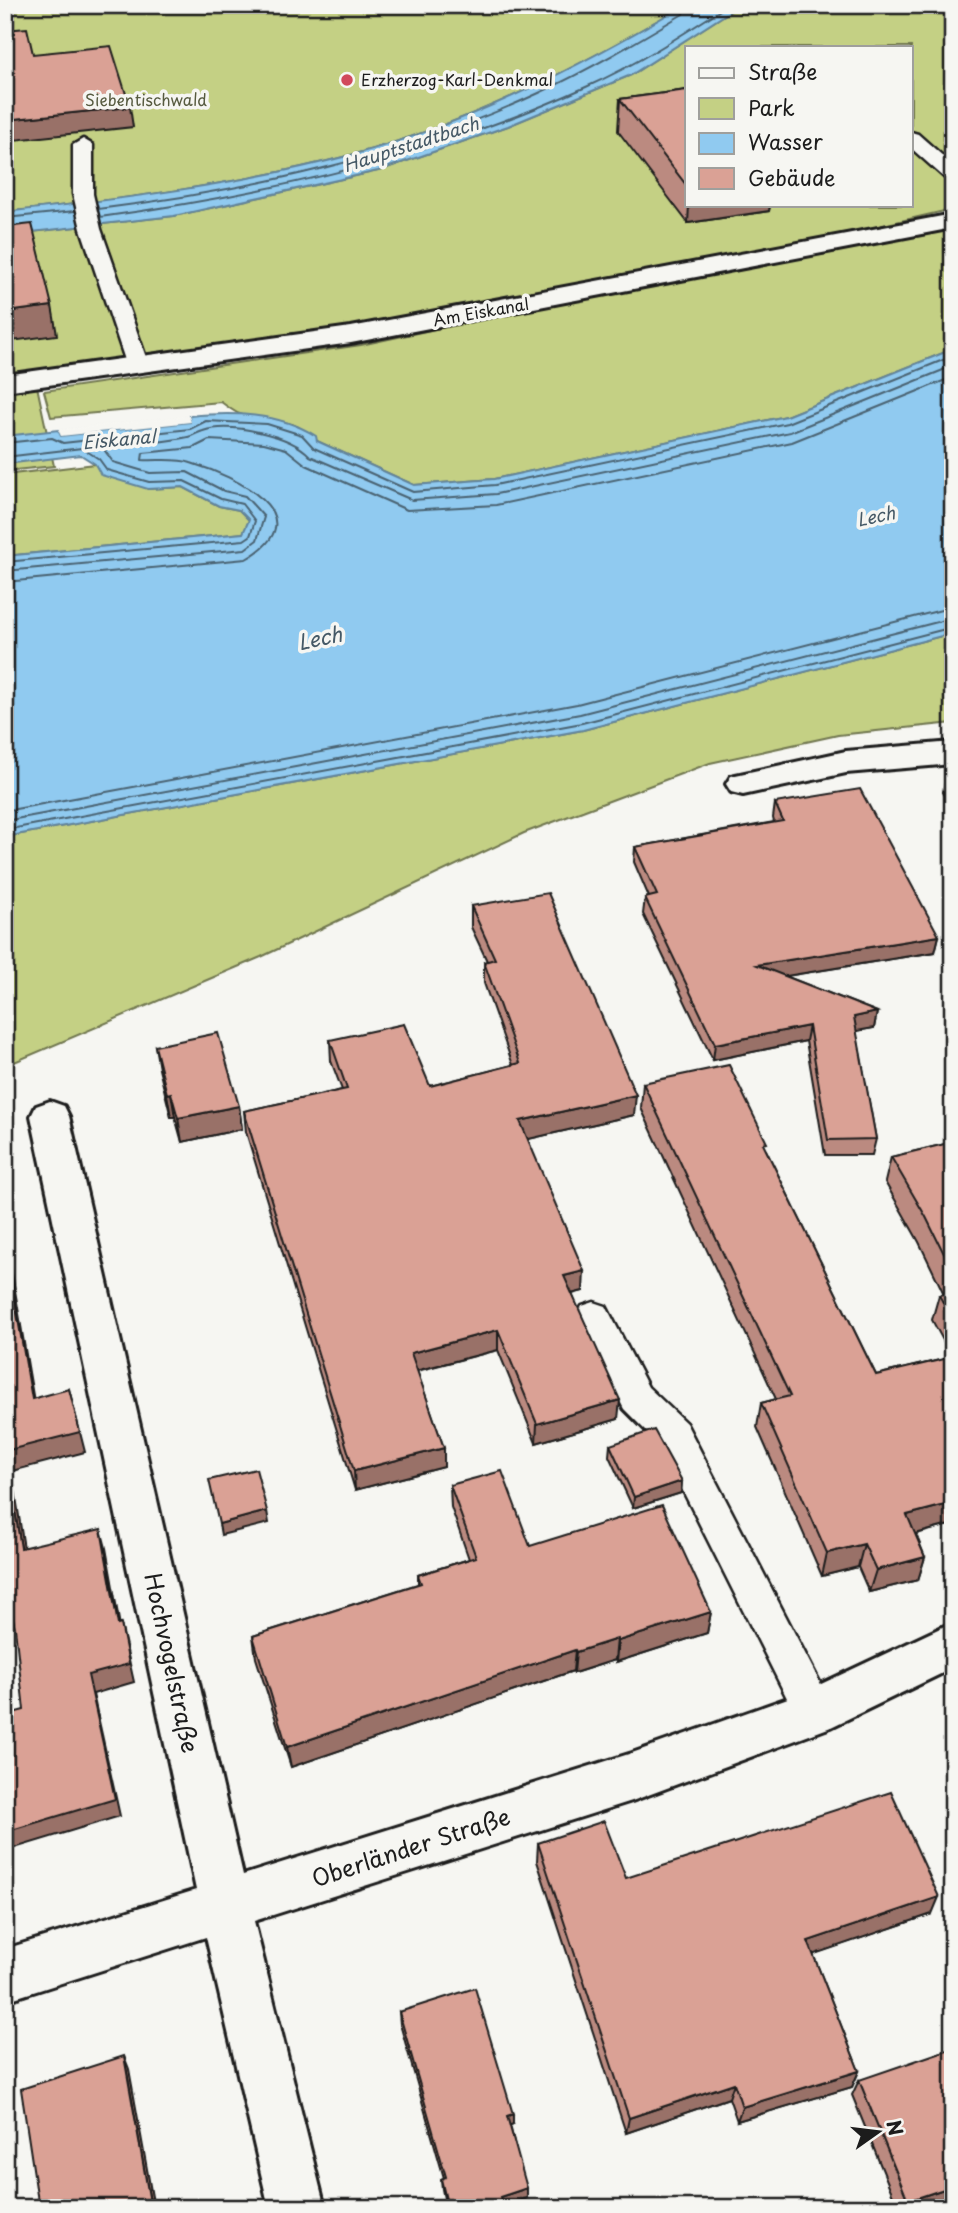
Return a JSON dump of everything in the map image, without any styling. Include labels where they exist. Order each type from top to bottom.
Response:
[{"type":"street","name":"Am Eiskanal","points":[[5,383],[138,366],[447,318],[953,221]]},
{"type":"street","points":[[743,784],[846,762],[953,753]]},
{"type":"street","name":"Hochvogelstraße","points":[[50,1116],[225,1908],[297,2208]]},
{"type":"street","name":"Oberländer Straße","points":[[5,1975],[225,1908],[632,1777],[814,1711],[953,1644]]},
{"type":"lane","points":[[912,139],[953,175]]},
{"type":"lane","points":[[83,145],[85,200],[91,229],[138,366]]},
{"type":"lane","points":[[594,1316],[636,1398],[674,1434],[814,1711]]},
{"type":"green space","name":"Siebentischwald","points":[[5,5],[684,5],[564,72],[522,92],[395,142],[308,166],[223,183],[5,212]]},
{"type":"green space","points":[[740,5],[953,5],[953,209],[687,270],[331,336],[35,377],[54,466],[5,471],[5,235],[174,216],[378,171],[508,126],[631,75]]},
{"type":"green space","points":[[953,229],[953,349],[786,416],[494,479],[414,485],[317,441],[307,432],[289,423],[240,414],[221,402],[51,417],[44,391],[361,345],[500,315]]},
{"type":"green space","points":[[95,464],[148,489],[183,487],[219,506],[239,510],[249,520],[244,533],[5,556],[5,475]]},
{"type":"green space","points":[[953,633],[953,723],[838,735],[710,763],[524,833],[261,957],[5,1066],[5,837],[583,730]]},
{"type":"water","name":"Hauptstadtbach","points":[[684,5],[740,5],[631,75],[508,126],[378,171],[174,216],[5,235],[5,212],[223,183],[308,166],[395,142],[522,92],[564,72]]},
{"type":"water","points":[[953,349],[953,633],[583,730],[5,837],[5,556],[243,533],[249,520],[239,510],[219,506],[183,487],[148,489],[101,475],[95,464],[81,455],[5,464],[5,436],[58,430],[61,436],[190,422],[189,416],[238,414],[270,418],[301,428],[316,436],[317,441],[414,485],[494,479],[786,416]]},
{"type":"pier","points":[[189,416],[191,422],[61,436],[58,430]]},
{"type":"building","points":[[27,28],[33,54],[111,46],[130,107],[5,120],[5,30]]},
{"type":"building","points":[[685,90],[685,183],[620,99]]},
{"type":"building","points":[[32,224],[52,306],[6,312],[8,333],[5,333],[5,227]]},
{"type":"building","points":[[953,773],[953,784],[947,774]]},
{"type":"building","points":[[860,789],[939,936],[757,965],[877,1012],[854,1017],[876,1139],[828,1140],[809,1026],[715,1044],[645,898],[657,895],[635,847],[783,821],[775,803]]},
{"type":"building","points":[[548,893],[636,1095],[520,1121],[584,1271],[564,1276],[620,1400],[537,1424],[498,1330],[411,1353],[444,1448],[354,1471],[244,1111],[347,1089],[330,1040],[404,1024],[430,1086],[520,1063],[484,962],[495,959],[471,906]]},
{"type":"building","points":[[218,1033],[239,1106],[178,1118],[171,1093],[167,1094],[155,1046]]},
{"type":"building","points":[[729,1065],[767,1143],[763,1144],[876,1375],[953,1357],[953,1422],[950,1423],[953,1429],[953,1503],[907,1515],[925,1557],[876,1570],[864,1544],[827,1553],[761,1403],[790,1396],[643,1083]]},
{"type":"building","points":[[953,1142],[953,1272],[926,1217],[891,1157]]},
{"type":"building","points":[[5,1245],[32,1399],[69,1389],[80,1432],[5,1451]]},
{"type":"building","points":[[953,1292],[953,1321],[939,1295]]},
{"type":"building","points":[[654,1430],[682,1481],[634,1497],[610,1445]]},
{"type":"building","points":[[5,1451],[21,1548],[101,1529],[118,1625],[121,1624],[129,1664],[88,1675],[115,1799],[5,1832],[5,1715],[24,1710],[15,1628],[5,1580]]},
{"type":"building","points":[[256,1469],[267,1511],[219,1524],[209,1480]]},
{"type":"building","points":[[502,1471],[530,1546],[662,1505],[711,1612],[618,1641],[617,1639],[576,1652],[575,1650],[287,1747],[253,1636],[421,1583],[418,1575],[476,1557],[450,1485]]},
{"type":"building","points":[[891,1792],[939,1897],[808,1941],[859,2071],[742,2107],[734,2083],[629,2118],[538,1843],[604,1821],[626,1878]]},
{"type":"building","points":[[475,1988],[513,2114],[507,2116],[527,2188],[500,2197],[503,2208],[448,2208],[441,2179],[446,2177],[399,2012]]},
{"type":"building","points":[[953,2048],[953,2186],[908,2201],[859,2080]]},
{"type":"building","points":[[124,2056],[151,2208],[39,2208],[21,2089]]},
{"type":"place","name":"Erzherzog-Karl-Denkmal","points":[[347,80]]},
{"type":"water label","name":"Eiskanal","points":[[119,440]]},
{"type":"water label","name":"Lech","points":[[876,517]]},
{"type":"water label","name":"Lech","points":[[320,639]]}]
